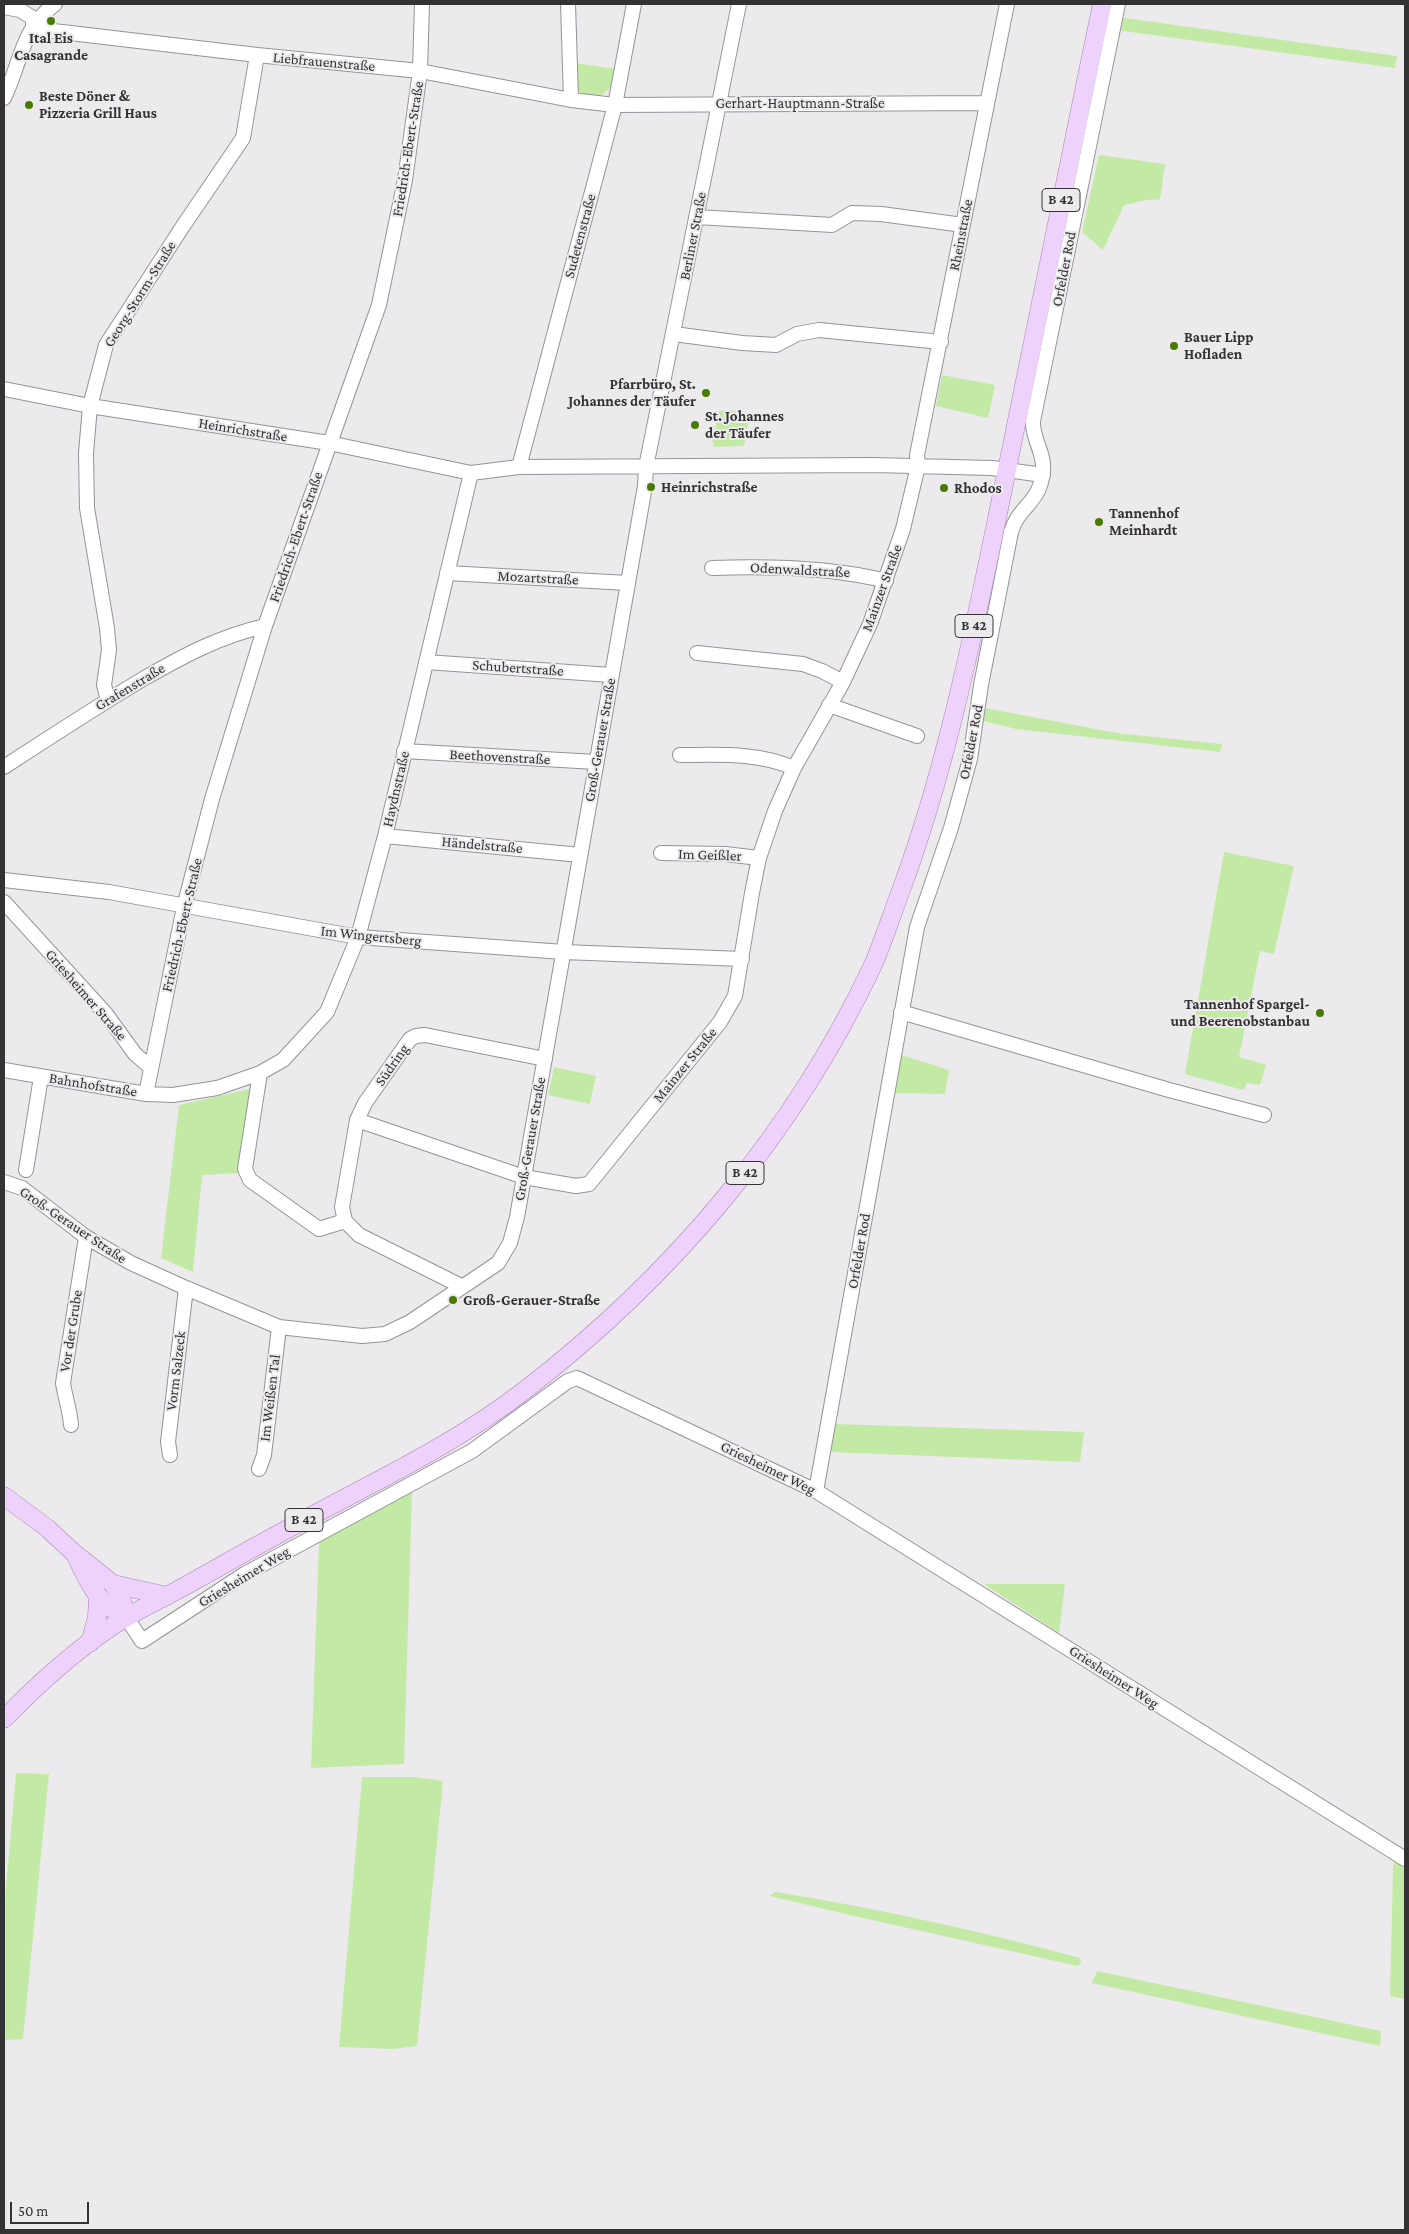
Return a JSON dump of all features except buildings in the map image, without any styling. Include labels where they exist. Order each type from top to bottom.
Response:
[{"type":"main road","name":"B 42","points":[[4,1719],[30,1694],[90,1643],[126,1618],[434,1451],[519,1394],[584,1343],[665,1266],[748,1170],[808,1084],[874,962],[915,853],[936,782],[956,708],[1000,469],[1014,435],[1102,4]]},
{"type":"main road","points":[[4,1496],[47,1528],[113,1584],[121,1597],[126,1618]]},
{"type":"main road","points":[[74,1552],[98,1598],[126,1618]]},
{"type":"main road","points":[[113,1584],[166,1596]]},
{"type":"main road","points":[[90,1643],[98,1617],[98,1598]]},
{"type":"street","points":[[4,98],[23,45],[35,22],[55,4]]},
{"type":"street","name":"Friedrich-Ebert-Straße","points":[[150,1067],[184,907],[212,799],[265,626],[379,305],[405,180],[420,71],[422,4]]},
{"type":"street","points":[[568,4],[571,100]]},
{"type":"street","name":"Sudetenstraße","points":[[519,467],[615,105],[634,4]]},
{"type":"street","name":"Berliner Straße","points":[[646,467],[720,103],[738,4]]},
{"type":"street","name":"Rheinstraße","points":[[918,466],[917,455],[1007,4]]},
{"type":"street","name":"Orfelder Rod","points":[[816,1491],[917,927],[951,828],[970,759],[981,685],[1011,532],[1018,516],[1036,497],[1043,475],[1043,457],[1033,433],[1033,421],[1118,4]]},
{"type":"street","points":[[4,7],[20,7]]},
{"type":"street","name":"Liebfrauenstraße","points":[[20,7],[45,30],[257,55],[420,71],[571,100],[615,105]]},
{"type":"street","name":"Georg-Storm-Straße","points":[[108,700],[104,685],[109,650],[107,628],[88,508],[86,453],[90,406],[106,345],[243,138],[257,55]]},
{"type":"street","name":"Gerhart-Hauptmann-Straße","points":[[615,105],[986,103]]},
{"type":"street","points":[[697,217],[832,225],[852,213],[881,214],[963,225]]},
{"type":"street","points":[[674,334],[742,343],[776,345],[797,334],[818,330],[941,342]]},
{"type":"street","name":"Heinrichstraße","points":[[4,388],[90,406],[329,443],[471,473],[519,467],[918,466],[1000,469]]},
{"type":"street","name":"Mainzer Straße","points":[[358,1120],[524,1177],[576,1186],[589,1184],[720,1022],[735,996],[759,858],[774,811],[794,768],[843,682],[870,624],[903,528],[918,466]]},
{"type":"street","name":"Groß-Gerauer Straße","points":[[4,1182],[22,1188],[86,1236],[131,1264],[279,1327],[362,1336],[385,1334],[410,1322],[461,1286],[498,1263],[510,1243],[524,1177],[628,582],[646,467]]},
{"type":"street","points":[[1000,469],[1043,475]]},
{"type":"street","name":"Haydnstraße","points":[[146,1094],[173,1095],[217,1088],[260,1073],[283,1060],[328,1012],[358,937],[385,836],[471,473]]},
{"type":"street","name":"Odenwaldstraße","points":[[712,568],[742,567],[853,573],[886,581]]},
{"type":"street","name":"Mozartstraße","points":[[448,573],[628,582]]},
{"type":"street","name":"Grafenstraße","points":[[4,767],[108,700],[201,647],[240,631],[265,626]]},
{"type":"street","points":[[696,653],[803,664],[843,682]]},
{"type":"street","name":"Schubertstraße","points":[[426,662],[611,675]]},
{"type":"street","points":[[829,705],[917,736]]},
{"type":"street","name":"Beethovenstraße","points":[[404,751],[596,762]]},
{"type":"street","points":[[680,755],[754,755],[775,759],[794,768]]},
{"type":"street","name":"Händelstraße","points":[[385,836],[580,854]]},
{"type":"street","name":"Im Geißler","points":[[661,853],[725,854],[759,858]]},
{"type":"street","name":"Im Wingertsberg","points":[[4,880],[109,892],[358,937],[564,952],[742,959]]},
{"type":"street","name":"Griesheimer Straße","points":[[4,902],[106,1014],[135,1054],[150,1067]]},
{"type":"street","points":[[901,1012],[1169,1090],[1264,1115]]},
{"type":"street","name":"Südring","points":[[345,1221],[342,1207],[358,1120],[365,1103],[410,1039],[425,1035],[545,1059]]},
{"type":"street","points":[[146,1094],[150,1067]]},
{"type":"street","name":"Bahnhofstraße","points":[[4,1070],[146,1094]]},
{"type":"street","points":[[260,1073],[246,1169],[250,1180],[319,1229],[345,1221],[359,1235],[461,1286]]},
{"type":"street","name":"Bahnhofstraße","points":[[26,1170],[41,1076]]},
{"type":"street","name":"Vor der Grube","points":[[71,1425],[70,1407],[65,1396],[63,1383],[86,1236]]},
{"type":"street","name":"Vorm Salzeck","points":[[170,1455],[168,1442],[186,1288]]},
{"type":"street","name":"Im Weißen Tal","points":[[259,1469],[264,1454],[279,1327]]},
{"type":"street","name":"Griesheimer Weg","points":[[126,1618],[142,1640],[243,1575],[472,1450],[568,1380],[577,1378],[816,1491],[1405,1859]]},
{"type":"green space","points":[[1118,17],[1397,56],[1395,68],[1116,30]]},
{"type":"green space","points":[[575,63],[615,69],[611,87],[602,95],[584,96],[575,88]]},
{"type":"green space","points":[[1099,155],[1165,164],[1160,200],[1147,200],[1124,205],[1103,250],[1082,232]]},
{"type":"green space","points":[[942,375],[995,385],[988,418],[936,406]]},
{"type":"green space","points":[[731,410],[750,414],[744,446],[714,447],[712,439],[718,411]]},
{"type":"green space","points":[[985,708],[1117,733],[1222,744],[1220,752],[1016,729],[983,721]]},
{"type":"green space","points":[[1224,852],[1294,866],[1274,954],[1260,951],[1239,1057],[1266,1065],[1260,1085],[1247,1083],[1243,1090],[1185,1074]]},
{"type":"green space","points":[[898,1054],[949,1070],[945,1094],[891,1093]]},
{"type":"green space","points":[[554,1067],[596,1076],[590,1104],[548,1095]]},
{"type":"green space","points":[[250,1089],[239,1173],[202,1175],[193,1272],[161,1258],[179,1105]]},
{"type":"green space","points":[[835,1424],[1084,1432],[1080,1462],[830,1452]]},
{"type":"green space","points":[[412,1492],[404,1764],[311,1768],[319,1542]]},
{"type":"green space","points":[[984,1584],[1065,1584],[1059,1633]]},
{"type":"green space","points":[[16,1773],[49,1774],[23,2039],[4,2040],[4,1910]]},
{"type":"green space","points":[[362,1777],[415,1777],[443,1781],[417,2046],[394,2049],[339,2047]]},
{"type":"green space","points":[[1400,1860],[1405,1863],[1405,1999],[1390,1996],[1393,1866],[1395,1861]]},
{"type":"green space","points":[[775,1892],[852,1905],[966,1929],[1080,1958],[1081,1963],[1078,1966],[770,1896]]},
{"type":"green space","points":[[1097,1971],[1381,2031],[1380,2046],[1092,1983]]},
{"type":"place","name":"Ital Eis Casagrande","points":[[51,21]]},
{"type":"place","name":"Beste Döner & Pizzeria Grill Haus","points":[[29,105]]},
{"type":"place","name":"Bauer Lipp Hofladen","points":[[1174,346]]},
{"type":"place","name":"Pfarrbüro, St. Johannes der Täufer","points":[[706,393]]},
{"type":"place","name":"St. Johannes der Täufer","points":[[695,425]]},
{"type":"place","name":"Heinrichstraße","points":[[651,487]]},
{"type":"place","name":"Rhodos","points":[[944,488]]},
{"type":"place","name":"Tannenhof Meinhardt","points":[[1099,522]]},
{"type":"place","name":"Tannenhof Spargel- und Beerenobstanbau","points":[[1320,1013]]},
{"type":"place","name":"Groß-Gerauer-Straße","points":[[453,1300]]}]
